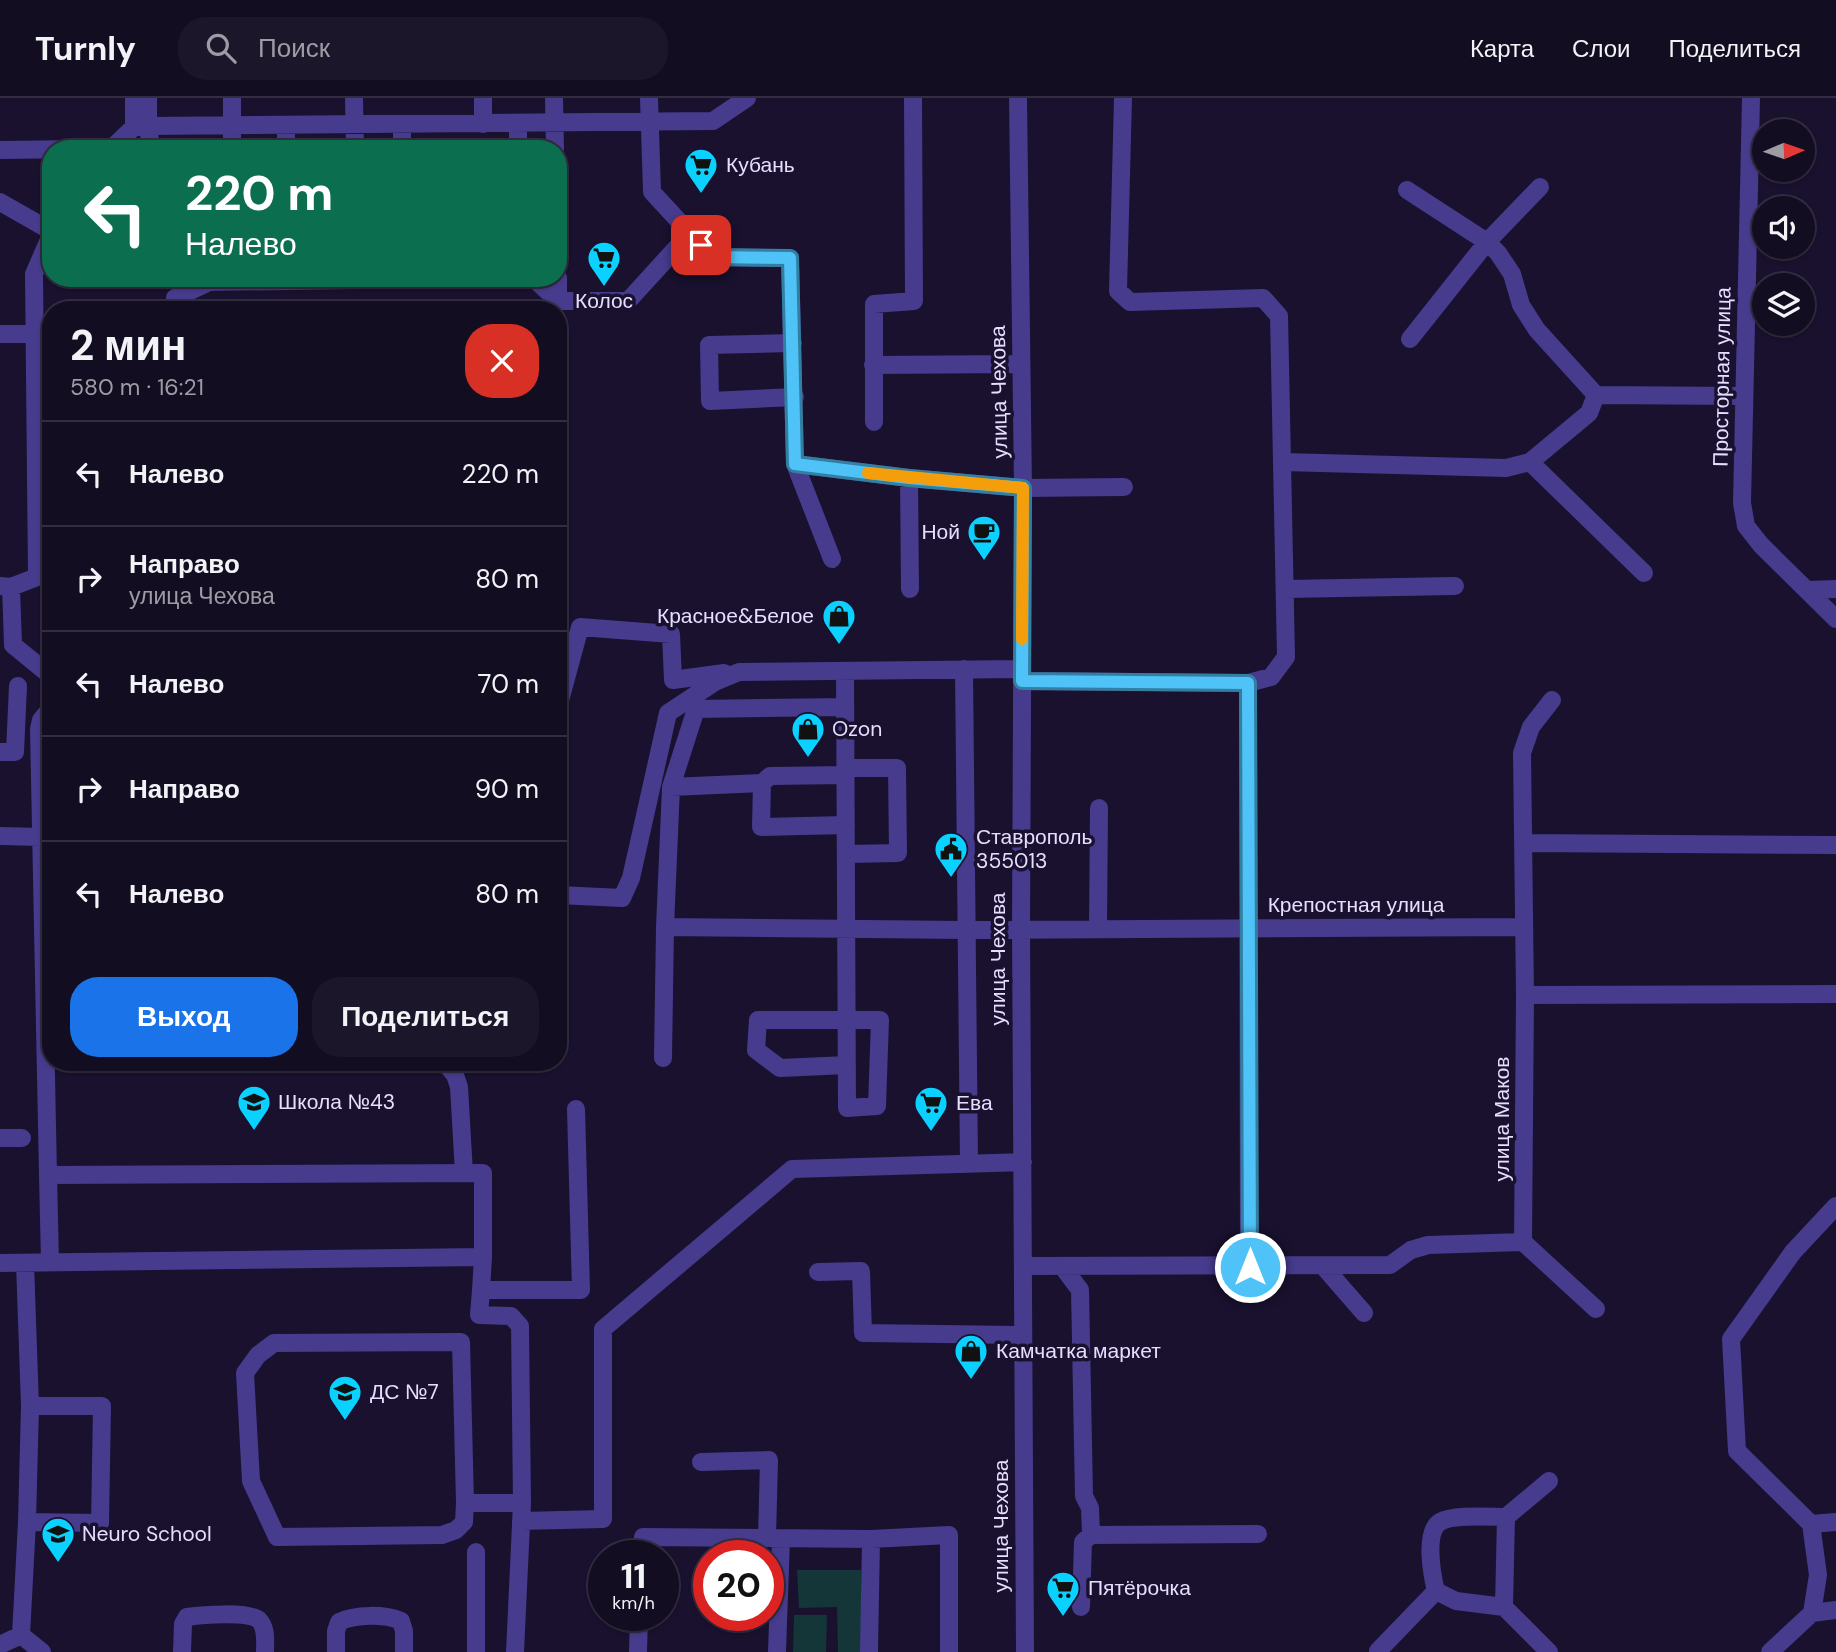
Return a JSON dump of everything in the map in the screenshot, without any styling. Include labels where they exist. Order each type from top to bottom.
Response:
[{"type":"street","points":[[134,98],[147,140]]},
{"type":"street","points":[[141,126],[148,98]]},
{"type":"street","points":[[232,98],[232,140]]},
{"type":"street","points":[[354,98],[355,140]]},
{"type":"street","points":[[482,98],[483,124]]},
{"type":"street","points":[[554,98],[555,140]]},
{"type":"street","points":[[649,98],[652,192],[712,257],[790,258],[795,464],[832,559]]},
{"type":"street","points":[[123,140],[141,126],[713,121],[747,98]]},
{"type":"street","points":[[874,422],[874,304],[914,301],[913,98]]},
{"type":"street","name":"улица Чехова","points":[[1018,98],[1023,488],[1021,929],[1025,1652]]},
{"type":"street","points":[[567,675],[580,627],[671,634],[673,680],[739,672],[964,669],[1022,675],[1248,683],[1271,677],[1286,657],[1279,316],[1264,298],[1130,302],[1118,290],[1123,98]]},
{"type":"street","name":"Просторная улица","points":[[1751,98],[1742,503],[1746,526],[1761,545],[1836,619]]},
{"type":"street","points":[[402,124],[402,140]]},
{"type":"street","points":[[518,124],[518,140]]},
{"type":"street","points":[[286,125],[286,140]]},
{"type":"street","points":[[0,150],[42,149]]},
{"type":"street","points":[[1410,340],[1487,242],[1540,187]]},
{"type":"street","points":[[1406,190],[1487,242],[1498,253],[1512,274],[1521,305],[1537,330],[1596,395],[1743,396]]},
{"type":"street","points":[[0,202],[42,228]]},
{"type":"street","points":[[543,287],[558,301],[628,301],[690,233]]},
{"type":"street","points":[[42,274],[42,375]]},
{"type":"street","points":[[175,301],[175,298],[198,287]]},
{"type":"street","points":[[558,287],[558,301]]},
{"type":"street","points":[[0,334],[40,341]]},
{"type":"street","points":[[793,342],[709,345],[710,401],[795,397]]},
{"type":"street","points":[[873,365],[1021,364]]},
{"type":"street","points":[[1283,461],[1506,468],[1530,463],[1590,413],[1596,395]]},
{"type":"street","points":[[1530,463],[1644,573]]},
{"type":"street","points":[[795,464],[1023,488],[1124,488]]},
{"type":"street","points":[[909,478],[910,590]]},
{"type":"street","points":[[42,577],[6,586],[13,645],[42,669]]},
{"type":"street","points":[[1286,589],[1455,586]]},
{"type":"street","points":[[1807,590],[1836,589]]},
{"type":"street","points":[[964,669],[969,1163]]},
{"type":"street","points":[[567,895],[622,898],[631,878],[668,713],[715,682],[739,672]]},
{"type":"street","points":[[845,672],[848,854],[847,928],[847,1019],[847,1065],[847,1108],[877,1106],[880,1020],[847,1019],[758,1020],[756,1051],[780,1068],[847,1065]]},
{"type":"street","points":[[1248,683],[1250,1267]]},
{"type":"street","points":[[0,752],[15,752],[19,686]]},
{"type":"street","points":[[1552,700],[1531,727],[1522,753],[1525,995],[1836,994]]},
{"type":"street","points":[[663,1058],[671,786],[696,709],[845,707]]},
{"type":"street","points":[[42,719],[39,729],[42,885]]},
{"type":"street","points":[[671,786],[762,783],[770,776],[897,768],[898,853],[848,854]]},
{"type":"street","points":[[762,783],[761,827],[846,825]]},
{"type":"street","points":[[1098,928],[1100,808]]},
{"type":"street","points":[[0,836],[41,837]]},
{"type":"street","points":[[1524,843],[1836,845]]},
{"type":"street","name":"Крепостная улица","points":[[665,927],[965,930],[1524,926]]},
{"type":"street","name":"улица Маков","points":[[1523,1242],[1525,995]]},
{"type":"street","points":[[46,1071],[50,1262]]},
{"type":"street","points":[[452,1071],[459,1087],[464,1173]]},
{"type":"street","points":[[481,1290],[581,1290],[576,1109]]},
{"type":"street","points":[[0,1138],[22,1138]]},
{"type":"street","points":[[465,1503],[603,1520],[603,1329],[792,1169],[1023,1162]]},
{"type":"street","points":[[48,1175],[483,1173],[483,1257],[479,1315],[511,1315],[520,1326],[521,1512],[515,1652]]},
{"type":"street","points":[[1770,1652],[1812,1612],[1818,1575],[1811,1524],[1737,1451],[1731,1339],[1793,1252],[1834,1212]]},
{"type":"street","points":[[1023,1266],[1390,1265],[1411,1250],[1428,1245],[1523,1242],[1596,1309]]},
{"type":"street","points":[[0,1264],[483,1257]]},
{"type":"street","points":[[20,1634],[30,1406],[26,1263]]},
{"type":"street","points":[[1062,1266],[1080,1290],[1084,1496],[1090,1508],[1091,1535]]},
{"type":"street","points":[[1325,1267],[1364,1313]]},
{"type":"street","points":[[818,1272],[861,1271],[863,1333],[1023,1335]]},
{"type":"street","points":[[461,1342],[465,1503],[464,1522],[456,1530],[442,1535],[277,1537],[251,1481],[245,1373],[258,1355],[274,1343],[461,1342]]},
{"type":"street","points":[[27,1522],[100,1523],[102,1406],[30,1406]]},
{"type":"street","points":[[701,1462],[769,1460],[777,1652]]},
{"type":"street","points":[[1436,1591],[1432,1572],[1431,1534],[1438,1523],[1450,1518],[1506,1517],[1549,1481]]},
{"type":"street","points":[[1504,1607],[1506,1517]]},
{"type":"street","points":[[1811,1524],[1836,1522]]},
{"type":"street","points":[[1081,1607],[1083,1542],[1091,1535],[1258,1534]]},
{"type":"street","points":[[643,1540],[643,1537],[871,1539],[949,1535],[949,1652]]},
{"type":"street","points":[[869,1652],[871,1539]]},
{"type":"street","points":[[476,1552],[476,1652]]},
{"type":"street","points":[[1436,1591],[1456,1601],[1504,1607],[1549,1652]]},
{"type":"street","points":[[1378,1651],[1436,1591]]},
{"type":"street","points":[[1812,1612],[1836,1610]]},
{"type":"street","points":[[183,1652],[183,1624],[187,1617],[209,1615],[249,1615],[260,1621],[265,1632],[265,1652]]},
{"type":"street","points":[[336,1652],[339,1622],[347,1618],[381,1617],[392,1617],[401,1621],[404,1652]]},
{"type":"street","points":[[638,1652],[639,1631]]},
{"type":"street","points":[[0,1644],[20,1634]]},
{"type":"street","points":[[20,1634],[42,1652]]},
{"type":"green space","points":[[797,1570],[861,1570],[861,1652],[838,1652],[837,1607],[799,1608]]},
{"type":"green space","points":[[794,1615],[827,1615],[826,1652],[793,1652]]},
{"type":"slow traffic","points":[[868,473],[1023,488],[1022,639]]},
{"type":"place","name":"Кубань","points":[[701,195]]},
{"type":"place","name":"Колос","points":[[604,288]]},
{"type":"place","name":"Ной","points":[[984,562]]},
{"type":"place","name":"Красное&Белое","points":[[839,646]]},
{"type":"place","name":"Ozon","points":[[808,759]]},
{"type":"place","name":"Ставрополь 355013","points":[[951,879]]},
{"type":"place","name":"Школа №43","points":[[254,1132]]},
{"type":"place","name":"Ева","points":[[931,1133]]},
{"type":"place","name":"Камчатка маркет","points":[[971,1381]]},
{"type":"place","name":"ДС №7","points":[[345,1422]]},
{"type":"place","name":"Neuro School","points":[[58,1564]]},
{"type":"place","name":"Пятёрочка","points":[[1063,1618]]},
{"type":"route","points":[[701,245],[712,257],[790,258],[795,464],[1023,488],[1022,681],[1248,683],[1250,1267]]}]
